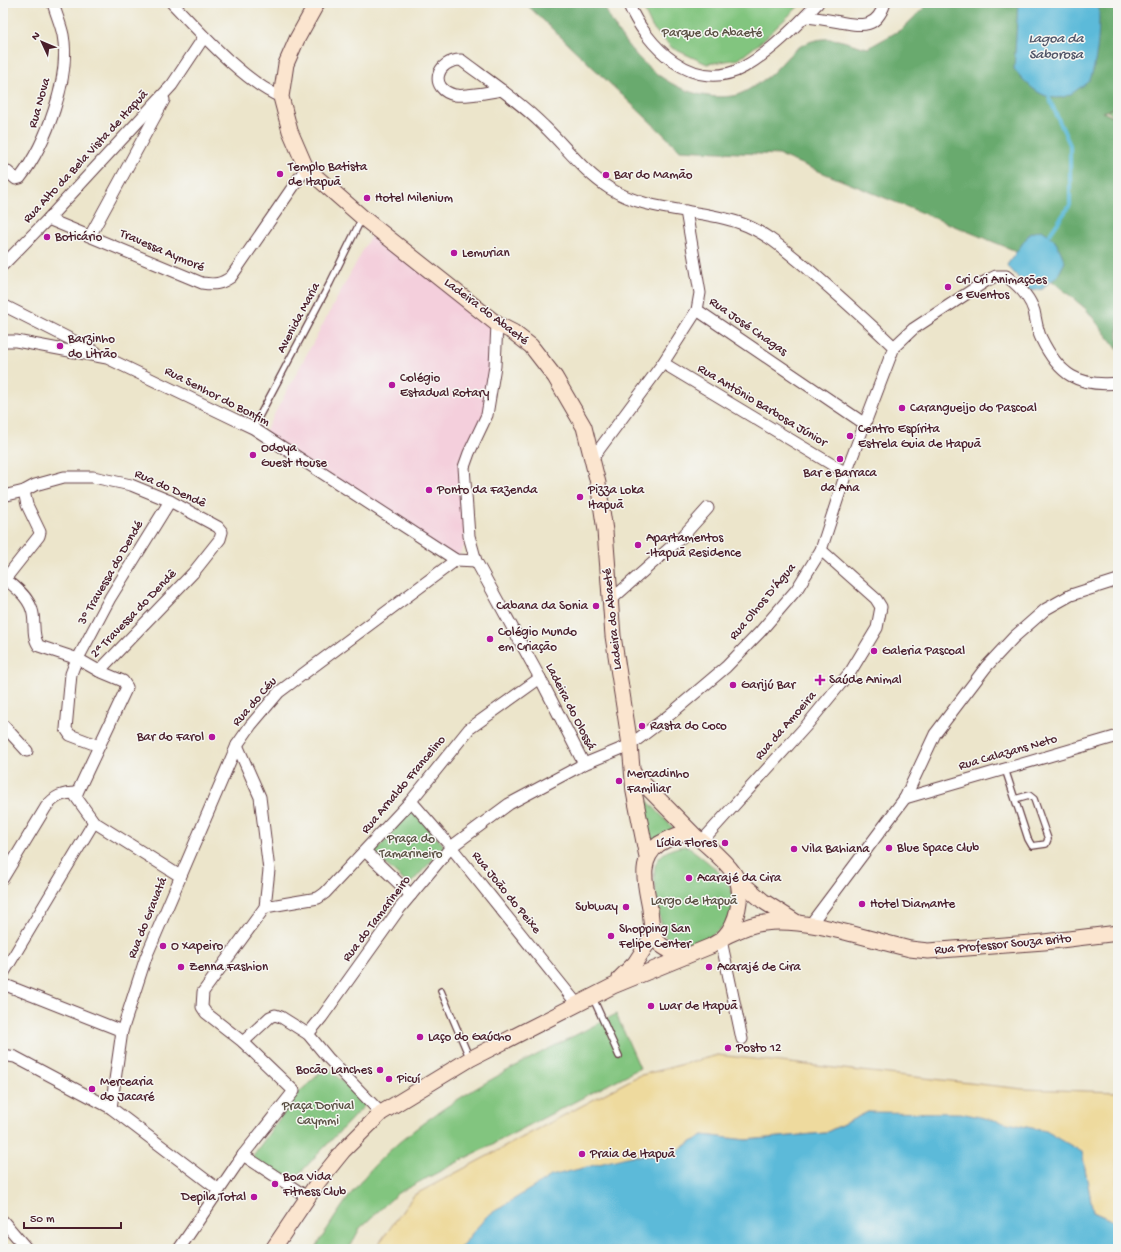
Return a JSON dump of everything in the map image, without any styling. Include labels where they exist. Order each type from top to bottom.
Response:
[{"type":"main road","name":"Ladeira do Abaeté","points":[[317,3],[296,39],[286,64],[281,97],[290,131],[306,168],[362,217],[497,324],[513,332],[531,346],[555,377],[584,427],[598,483],[611,600],[613,636],[630,745],[634,792],[647,857]]},
{"type":"main road","points":[[274,1249],[307,1197],[342,1151],[381,1113],[470,1059],[592,996],[686,955],[711,946],[723,938],[734,922],[738,908],[736,878],[722,859],[699,839],[633,774]]},
{"type":"main road","points":[[686,955],[677,954],[661,945],[653,935],[644,869],[647,857],[657,846],[668,838],[680,834],[689,834],[699,839]]},
{"type":"main road","name":"Rua Professor Souza Brito","points":[[736,878],[763,901],[803,923]]},
{"type":"main road","name":"Rua Professor Souza Brito","points":[[723,938],[744,928],[764,923],[803,923],[910,949],[928,951],[1022,944],[1118,933]]},
{"type":"main road","points":[[613,986],[635,963],[653,935]]},
{"type":"street","name":"Rua Nova","points":[[4,171],[16,179],[20,178],[25,172],[46,134],[64,69],[63,36],[53,3]]},
{"type":"street","points":[[172,3],[204,37],[256,83],[266,91],[281,97]]},
{"type":"street","points":[[628,3],[642,30],[653,45],[666,57],[682,68],[703,75],[723,75],[743,68],[762,55],[806,17],[818,3]]},
{"type":"street","points":[[806,17],[860,26],[873,22],[882,13],[885,3]]},
{"type":"street","name":"Rua Alto da Bela Vista de Itapuã","points":[[90,236],[172,85],[204,37]]},
{"type":"street","points":[[502,90],[456,96],[446,92],[441,87],[437,79],[440,70],[446,63],[454,60],[461,60],[502,90],[543,125],[592,175],[610,188],[631,200],[648,205],[686,211],[740,223],[763,233],[847,302],[894,347],[913,329],[986,280],[996,276],[1006,276],[1024,292],[1033,309],[1041,338],[1059,366],[1073,378],[1087,383],[1118,383]]},
{"type":"street","name":"Rua Alto da Bela Vista de Itapuã","points":[[3,265],[48,219],[172,85]]},
{"type":"street","name":"Travessa Aymoré","points":[[48,219],[202,283],[213,285],[222,283],[231,277],[306,168]]},
{"type":"street","name":"Rua José Chagas","points":[[686,211],[700,293],[697,310],[865,424]]},
{"type":"street","name":"Rua Senhor do Bonfim","points":[[3,306],[252,428],[456,560]]},
{"type":"street","points":[[592,459],[663,363],[697,310]]},
{"type":"street","name":"Ladeira do Olossá","points":[[497,324],[496,366],[489,410],[483,427],[469,453],[464,467],[469,536],[476,561],[540,678],[584,764]]},
{"type":"street","name":"Rua Senhor do Bonfim","points":[[3,341],[16,341],[107,358]]},
{"type":"street","name":"Rua Olhos D'Água","points":[[630,745],[667,717],[726,666],[797,589],[821,550],[846,473],[894,347]]},
{"type":"street","name":"Rua Antônio Barbosa Júnior","points":[[663,363],[846,473]]},
{"type":"street","name":"Rua do Dendê","points":[[3,496],[24,491],[34,485],[64,477],[93,477],[131,485],[170,501],[209,522]]},
{"type":"street","points":[[4,578],[39,536],[40,532],[27,505],[24,491]]},
{"type":"street","name":"3º Travessa do Dendé","points":[[99,746],[70,735],[66,729],[71,674],[110,598],[170,501]]},
{"type":"street","points":[[611,600],[682,537],[708,508]]},
{"type":"street","name":"2ª Travessa do Dendê","points":[[4,578],[27,599],[33,610],[36,640],[42,648],[78,659],[99,671],[193,573],[220,539],[222,532],[218,527],[209,522]]},
{"type":"street","name":"Rua da Amoeira","points":[[699,839],[816,714],[851,671],[877,628],[881,607],[876,599],[821,550]]},
{"type":"street","points":[[456,560],[476,561]]},
{"type":"street","name":"Rua do Céu","points":[[243,1042],[206,1013],[202,1007],[203,992],[265,907],[269,870],[260,797],[237,745],[251,725],[279,692],[456,560]]},
{"type":"street","points":[[803,923],[905,798],[934,734],[972,685],[1014,637],[1046,609],[1071,594],[1118,580]]},
{"type":"street","points":[[99,671],[123,680],[128,687],[76,793],[79,803],[94,822],[180,876]]},
{"type":"street","name":"Rua Arnaldo Francelino","points":[[265,907],[318,898],[325,893],[411,801],[469,729],[540,678]]},
{"type":"street","points":[[3,725],[27,751]]},
{"type":"street","name":"Rua Calazans Neto","points":[[905,798],[1118,736]]},
{"type":"street","name":"Rua do Gravatá","points":[[111,1108],[122,1031],[146,957],[237,745]]},
{"type":"street","name":"Rua do Tamarineiro","points":[[308,1034],[411,895],[451,847],[509,804],[584,764],[630,745]]},
{"type":"street","points":[[3,878],[46,807],[55,797],[65,793],[76,793]]},
{"type":"street","name":"Rua João do Peixe","points":[[411,801],[451,847],[577,1004]]},
{"type":"street","points":[[94,822],[3,977],[122,1031]]},
{"type":"street","points":[[365,851],[411,895]]},
{"type":"street","points":[[723,938],[742,1039]]},
{"type":"street","points":[[179,1249],[243,1155],[294,1091],[243,1042],[270,1017],[275,1015],[281,1017],[308,1034],[328,1058],[381,1113]]},
{"type":"street","points":[[3,1055],[15,1057],[111,1108],[219,1190]]},
{"type":"street","points":[[243,1155],[307,1197]]},
{"type":"street","points":[[3,1221],[27,1249]]},
{"type":"lane","name":"Avenida Maria","points":[[252,428],[333,277],[362,217]]},
{"type":"lane","points":[[1005,769],[1014,799],[1029,843],[1032,846],[1046,844],[1048,839],[1034,799],[1029,795],[1014,799]]},
{"type":"lane","points":[[440,991],[470,1059]]},
{"type":"lane","points":[[592,996],[619,1056]]},
{"type":"shaded area","name":"Colégio Estadual Rotary","points":[[375,228],[497,324],[490,404],[466,461],[465,545],[456,560],[263,435]]},
{"type":"green space","points":[[525,3],[603,3],[612,22],[624,40],[638,57],[654,71],[671,83],[691,92],[711,96],[732,96],[748,90],[768,77],[802,45],[818,40],[832,39],[868,48],[902,29],[929,3],[1118,3],[1118,106],[1103,112],[1118,119],[1118,350],[1086,309],[1016,251],[779,155],[680,150]]},
{"type":"green space","name":"Parque do Abaeté","points":[[641,3],[647,3],[649,8],[659,3],[802,3],[761,42],[739,59],[707,64],[672,48],[652,27]]},
{"type":"green space","points":[[1118,106],[1118,118],[1107,111]]},
{"type":"green space","points":[[639,795],[642,795],[676,831],[648,846]]},
{"type":"green space","name":"Praça do Tamarineiro","points":[[412,808],[445,847],[409,885],[374,854]]},
{"type":"green space","name":"Largo de Itapuã","points":[[687,846],[710,864],[726,880],[733,894],[734,902],[729,918],[717,931],[702,940],[678,944],[670,942],[666,938],[663,930],[656,894],[654,872],[657,861],[663,854],[672,849]]},
{"type":"green space","points":[[616,1014],[640,1068],[398,1193],[360,1228],[349,1249],[315,1249],[342,1207],[373,1167],[399,1142],[427,1120],[457,1100],[520,1064]]},
{"type":"green space","name":"Praça Dorival Caymmi","points":[[327,1067],[366,1104],[295,1178],[288,1182],[252,1157],[298,1093]]},
{"type":"sand","name":"Praia de Itapuã","points":[[718,1055],[1023,1089],[1118,1092],[1118,1223],[1093,1212],[1082,1152],[868,1112],[825,1133],[746,1140],[703,1135],[669,1156],[631,1156],[487,1216],[459,1249],[375,1249],[414,1195],[638,1076]]},
{"type":"water","name":"Lagoa da Saborosa","points":[[1018,3],[1099,3],[1097,50],[1094,68],[1088,82],[1069,95],[1060,98],[1043,95],[1021,77],[1014,69]]},
{"type":"water","points":[[1041,230],[1054,240],[1065,262],[1057,277],[1043,289],[1030,291],[1007,265],[1030,233]]},
{"type":"water","points":[[868,1112],[961,1113],[1046,1131],[1082,1152],[1093,1212],[1118,1223],[1118,1249],[459,1249],[487,1216],[551,1176],[631,1156],[669,1156],[703,1135],[746,1140],[825,1133]]},
{"type":"waterway","points":[[1049,98],[1070,145],[1070,205],[1050,234]]},
{"type":"place","name":"Templo Batista de Itapuã","points":[[280,174]]},
{"type":"place","name":"Bar do Mamão","points":[[606,175]]},
{"type":"place","name":"Hotel Milenium","points":[[367,198]]},
{"type":"place","name":"Boticário","points":[[47,237]]},
{"type":"place","name":"Lemurian","points":[[454,253]]},
{"type":"place","name":"Cri Cri Animações e Eventos","points":[[948,287]]},
{"type":"place","name":"Barzinho do Litrão","points":[[60,346]]},
{"type":"place","name":"Colégio Estadual Rotary","points":[[392,385]]},
{"type":"place","name":"Carangueijo do Pascoal","points":[[902,408]]},
{"type":"place","name":"Centro Espírita Estrela Guia de Itapuã","points":[[850,436]]},
{"type":"place","name":"Odoya Guest House","points":[[253,455]]},
{"type":"place","name":"Bar e Barraca da Ana","points":[[840,459]]},
{"type":"place","name":"Ponto da Fazenda","points":[[429,490]]},
{"type":"place","name":"Pizza Loka Itapuã","points":[[580,497]]},
{"type":"place","name":"Apartamentos -Itapuã Residence","points":[[638,545]]},
{"type":"place","name":"Cabana da Sonia","points":[[596,606]]},
{"type":"place","name":"Colégio Mundo em Criação","points":[[490,639]]},
{"type":"place","name":"Galeria Pascoal","points":[[874,651]]},
{"type":"place","name":"Saúde Animal","points":[[820,680]]},
{"type":"place","name":"Garijú Bar","points":[[733,685]]},
{"type":"place","name":"Rasta do Coco","points":[[642,726]]},
{"type":"place","name":"Bar do Farol","points":[[212,737]]},
{"type":"place","name":"Mercadinho Familiar","points":[[619,781]]},
{"type":"place","name":"Lídia Flores","points":[[725,843]]},
{"type":"place","name":"Blue Space Club","points":[[889,848]]},
{"type":"place","name":"Vila Bahiana","points":[[794,849]]},
{"type":"place","name":"Acarajé da Cira","points":[[689,878]]},
{"type":"place","name":"Hotel Diamante","points":[[862,904]]},
{"type":"place","name":"Subway","points":[[626,907]]},
{"type":"place","name":"Shopping San Felipe Center","points":[[611,936]]},
{"type":"place","name":"O Xapeiro","points":[[163,946]]},
{"type":"place","name":"Zenna Fashion","points":[[181,967]]},
{"type":"place","name":"Acarajé de Cira","points":[[709,967]]},
{"type":"place","name":"Luar de Itapuã","points":[[651,1006]]},
{"type":"place","name":"Laço do Gaúcho","points":[[420,1037]]},
{"type":"place","name":"Posto 12","points":[[728,1048]]},
{"type":"place","name":"Bocão Lanches","points":[[380,1070]]},
{"type":"place","name":"Picuí","points":[[389,1079]]},
{"type":"place","name":"Mercearia do Jacaré","points":[[92,1089]]},
{"type":"place","name":"Praia de Itapuã","points":[[582,1154]]},
{"type":"place","name":"Boa Vida Fitness Club","points":[[275,1184]]},
{"type":"place","name":"Depila Total","points":[[254,1197]]}]
